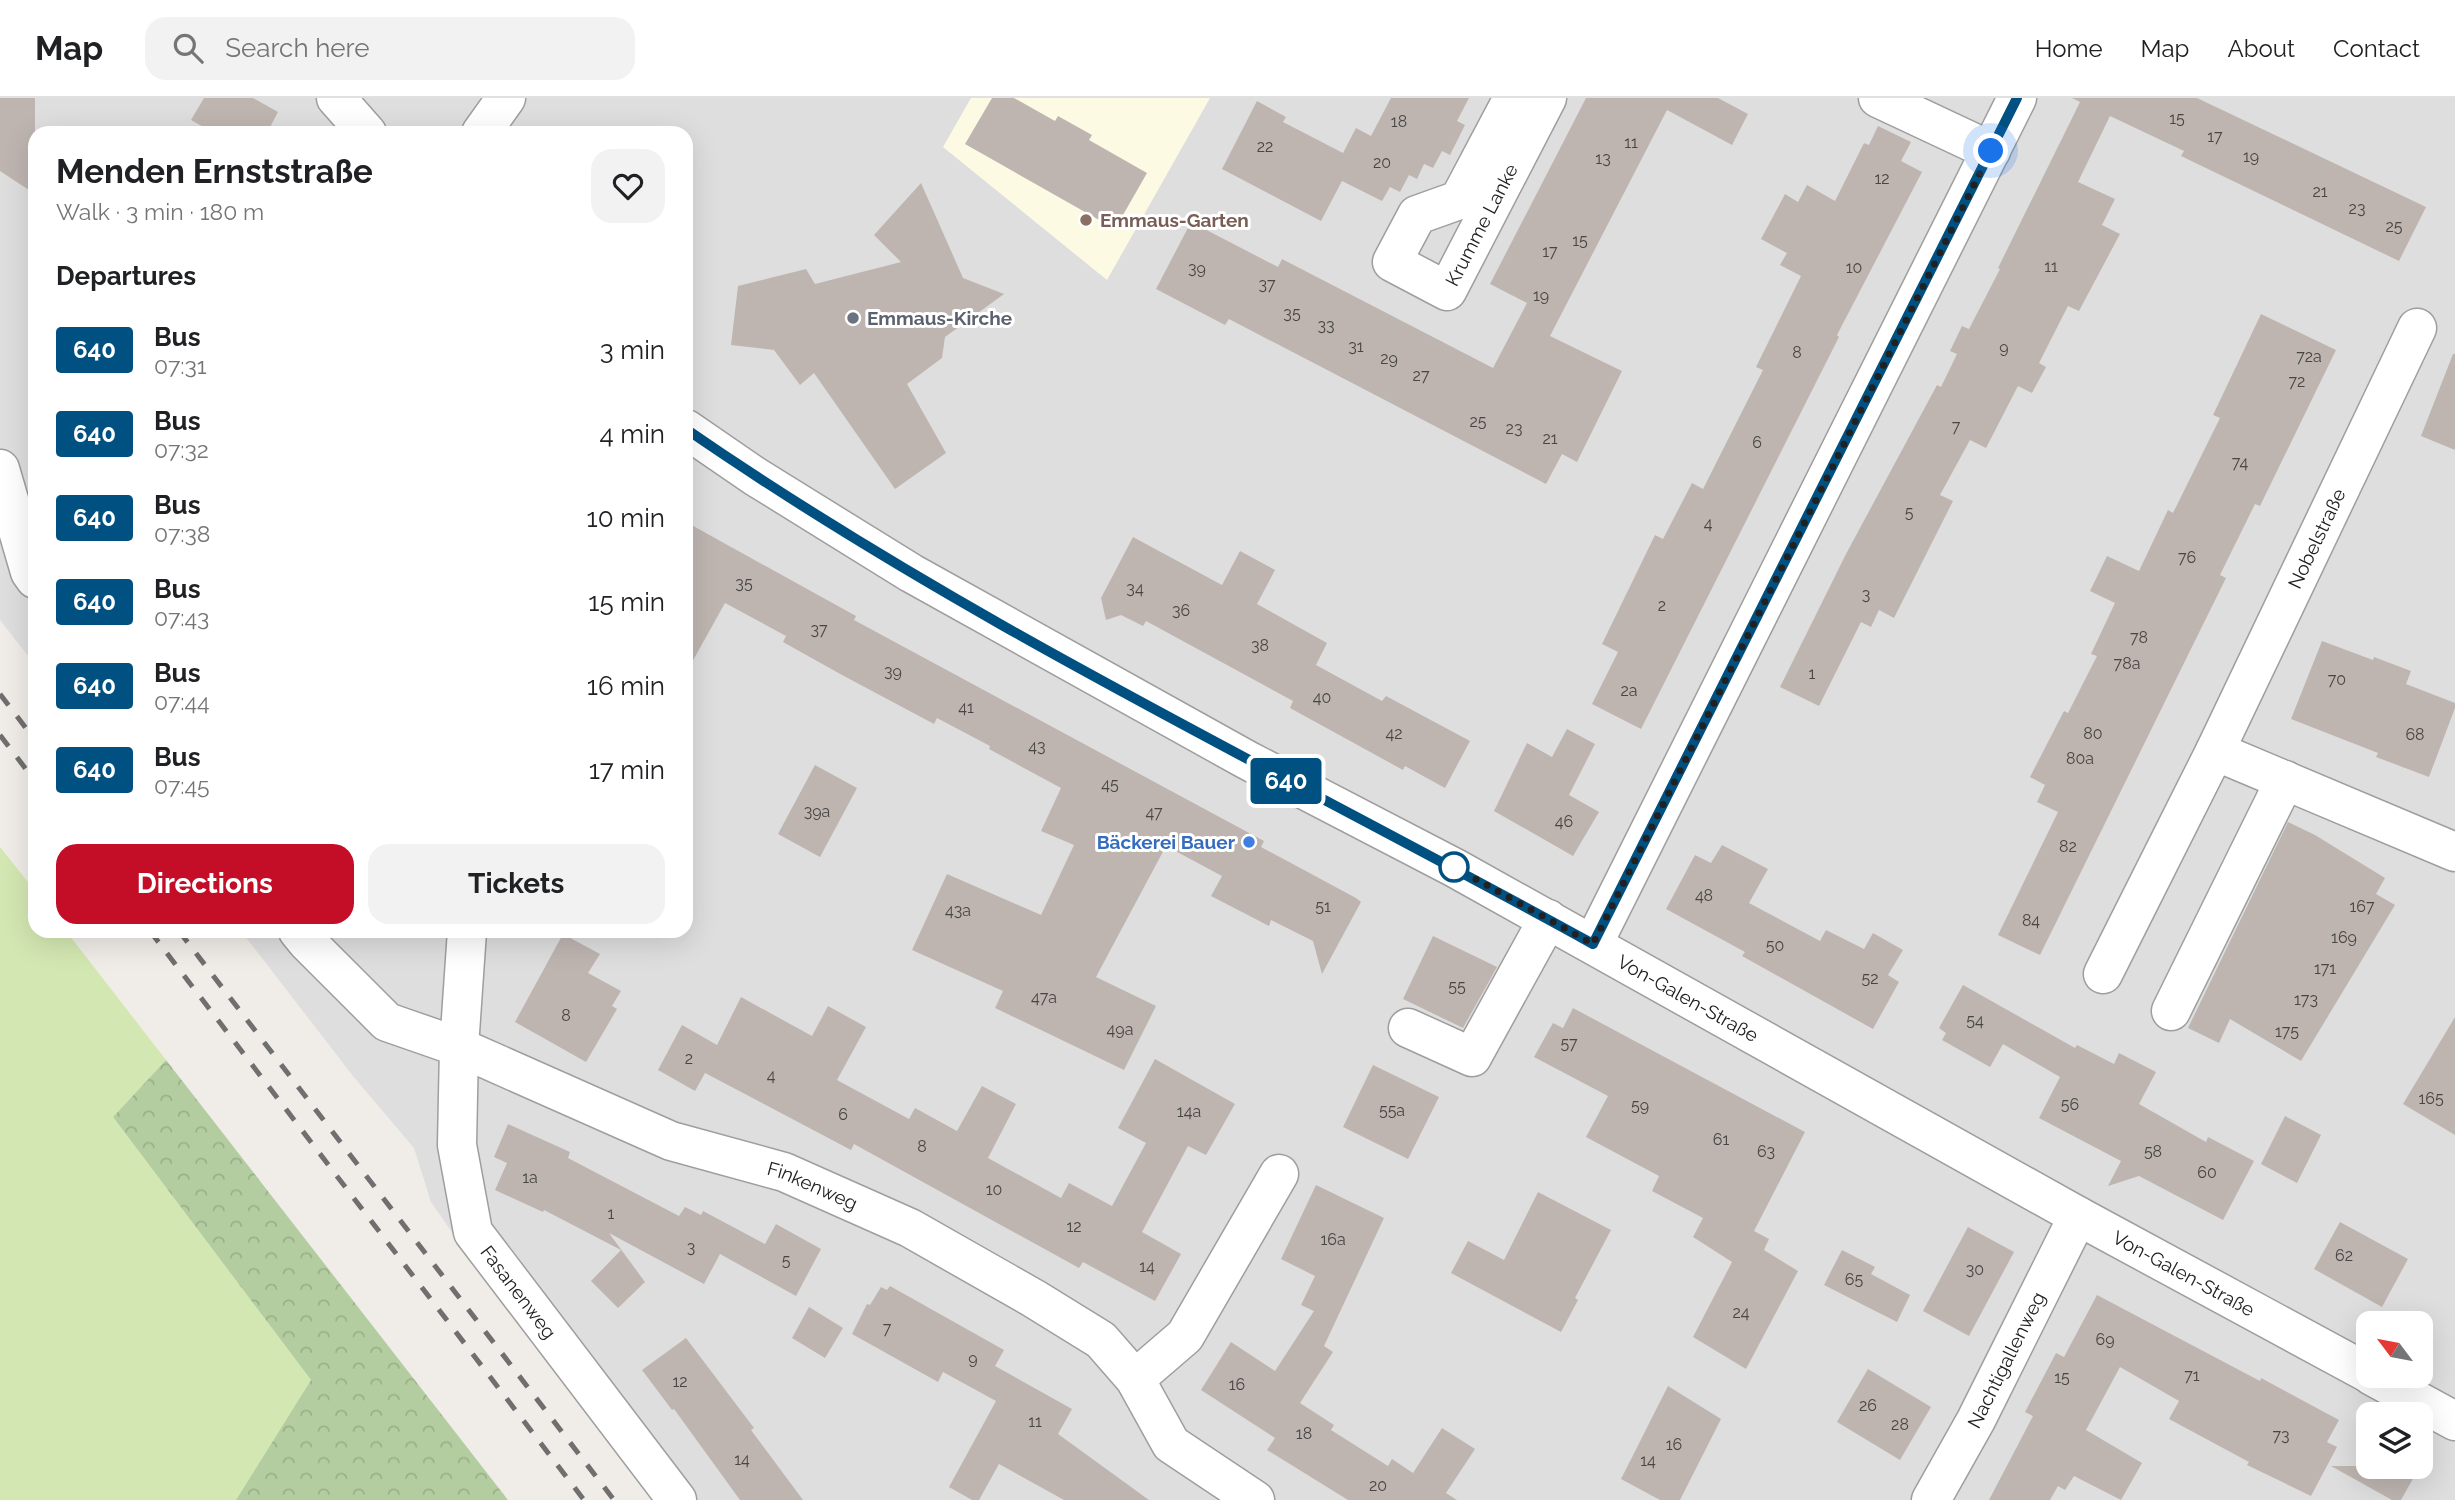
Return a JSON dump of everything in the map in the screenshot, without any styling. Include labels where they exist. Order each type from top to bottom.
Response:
[{"type":"street","points":[[336,98],[361,126]]},
{"type":"street","points":[[486,126],[506,98]]},
{"type":"street","name":"Krumme Lanke","points":[[1513,98],[1459,200],[1417,215],[1392,262],[1447,291],[1547,98]]},
{"type":"street","points":[[1878,98],[1991,151]]},
{"type":"street","points":[[1593,944],[2017,98]]},
{"type":"street","name":"Nobelstraße","points":[[2103,974],[2215,751],[2417,328]]},
{"type":"street","name":"Von-Galen-Straße","points":[[693,434],[756,477],[911,573],[1247,760],[1548,919],[2078,1216],[2356,1366]]},
{"type":"street","points":[[0,469],[28,565]]},
{"type":"street","points":[[2215,751],[2455,852]]},
{"type":"street","points":[[2171,1012],[2285,780]]},
{"type":"street","points":[[1408,1028],[1472,1057],[1548,919]]},
{"type":"street","points":[[304,938],[387,1022],[458,1047]]},
{"type":"street","name":"Fasanenweg","points":[[466,938],[458,1047],[457,1145],[473,1233],[677,1500]]},
{"type":"street","name":"Finkenweg","points":[[458,1047],[671,1141],[784,1172],[910,1228],[1101,1340],[1135,1379],[1171,1444],[1255,1500]]},
{"type":"street","points":[[1135,1379],[1185,1336],[1279,1174]]},
{"type":"street","name":"Nachtigallenweg","points":[[1931,1500],[1976,1420],[2078,1216]]},
{"type":"street","name":"Von-Galen-Straße","points":[[2395,1388],[2455,1421]]},
{"type":"shaded area","points":[[0,98],[2455,98],[2455,1500],[653,1500],[475,1266],[431,1202],[414,1148],[353,1076],[246,938],[693,938],[693,126],[28,126],[28,656],[0,620]]},
{"type":"shaded area","name":"Emmaus-Garten","points":[[971,98],[1210,98],[1107,280],[943,147]]},
{"type":"green space","points":[[0,847],[28,882],[28,938],[71,938],[166,1060],[113,1117],[311,1380],[236,1500],[0,1500]]},
{"type":"green space","points":[[166,1060],[508,1500],[236,1500],[311,1380],[113,1117]]},
{"type":"building","points":[[0,98],[35,98],[35,126],[28,126],[28,189],[0,171]]},
{"type":"building","points":[[204,98],[253,98],[278,112],[271,126],[202,126],[191,120]]},
{"type":"building","points":[[992,98],[1014,98],[1055,121],[1058,116],[1092,135],[1089,140],[1147,173],[1115,229],[965,144]]},
{"type":"building","points":[[1391,98],[1469,98],[1457,121],[1465,125],[1450,155],[1442,151],[1433,168],[1424,164],[1417,179],[1409,175],[1400,192],[1390,187],[1382,201],[1342,181],[1321,221],[1222,169],[1257,101],[1286,117],[1283,122],[1343,153],[1356,128],[1371,136]]},
{"type":"building","points":[[1586,98],[1718,98],[1748,114],[1732,145],[1667,110],[1550,336],[1622,371],[1577,462],[1562,454],[1546,484],[1229,319],[1225,325],[1156,289],[1191,222],[1278,267],[1282,259],[1493,368],[1527,303],[1490,284]]},
{"type":"building","points":[[2072,98],[2197,98],[2426,207],[2399,261],[2181,156],[2184,151],[2110,116],[2078,182],[2115,199],[2102,225],[2120,234],[2079,311],[2068,306],[2039,363],[2046,367],[2032,393],[2018,386],[1986,448],[1970,440],[1940,495],[1953,501],[1894,618],[1879,610],[1871,627],[1861,622],[1819,706],[1780,687],[1846,554],[1937,385],[1941,387],[1957,354],[1950,351],[1962,326],[1969,329],[2000,269],[1998,268],[2080,102]]},
{"type":"building","points":[[1878,126],[1911,142],[1901,161],[1922,172],[1837,335],[1839,337],[1641,729],[1592,704],[1618,652],[1602,644],[1655,535],[1663,539],[1692,483],[1703,489],[1763,370],[1756,367],[1801,276],[1780,265],[1787,253],[1761,239],[1785,194],[1798,202],[1807,185],[1835,201],[1864,143],[1869,145]]},
{"type":"building","name":"Emmaus-Kirche","points":[[921,183],[963,278],[1004,294],[945,337],[942,358],[907,384],[946,453],[895,489],[814,373],[800,385],[774,350],[731,345],[738,286],[806,269],[815,284],[901,262],[874,235]]},
{"type":"building","points":[[2261,314],[2336,350],[2260,506],[2255,504],[2220,575],[2226,578],[2040,955],[1998,935],[2058,812],[2037,802],[2045,785],[2030,777],[2064,711],[2068,713],[2097,656],[2091,654],[2115,603],[2090,591],[2107,556],[2139,571],[2168,510],[2173,513],[2220,418],[2213,415]]},
{"type":"building","points":[[2455,354],[2455,450],[2421,436]]},
{"type":"building","points":[[693,526],[856,616],[854,620],[1264,841],[1261,847],[1356,898],[1361,902],[1322,974],[1313,941],[1271,920],[1269,926],[1211,896],[1222,876],[1166,846],[1096,977],[1156,1006],[1124,1070],[995,1008],[1003,991],[912,950],[947,874],[1041,915],[1074,845],[1041,831],[1061,788],[937,718],[934,724],[842,675],[783,642],[786,636],[725,603],[693,660]]},
{"type":"building","points":[[1133,537],[1222,585],[1240,551],[1275,570],[1257,604],[1327,643],[1316,665],[1382,701],[1386,696],[1470,741],[1445,788],[1405,766],[1403,770],[1290,708],[1293,701],[1146,621],[1143,626],[1121,615],[1106,620],[1101,598]]},
{"type":"building","points":[[2322,641],[2411,671],[2406,684],[2455,703],[2429,777],[2376,757],[2378,753],[2291,719]]},
{"type":"building","points":[[1567,729],[1595,744],[1569,795],[1599,812],[1573,856],[1494,811],[1527,743],[1552,757]]},
{"type":"building","points":[[815,765],[857,788],[820,857],[778,834]]},
{"type":"building","points":[[2288,822],[2315,835],[2385,878],[2376,894],[2395,905],[2301,1061],[2230,1019],[2219,1043],[2188,1028]]},
{"type":"building","points":[[1722,845],[1768,869],[1749,903],[1820,941],[1826,930],[1864,949],[1873,933],[1903,950],[1888,975],[1899,982],[1873,1029],[1742,956],[1745,952],[1666,909],[1695,855],[1711,863]]},
{"type":"building","points":[[1433,936],[1497,967],[1463,1028],[1403,999]]},
{"type":"building","points":[[561,938],[570,938],[600,954],[588,973],[621,991],[612,1006],[617,1009],[586,1062],[515,1022]]},
{"type":"building","points":[[1963,985],[2075,1048],[2077,1045],[2114,1064],[2119,1053],[2156,1072],[2139,1104],[2206,1142],[2208,1137],[2254,1161],[2223,1220],[2139,1176],[2108,1186],[2121,1161],[2039,1118],[2060,1077],[2003,1044],[1990,1067],[1942,1040],[1946,1033],[1939,1028]]},
{"type":"building","points":[[741,997],[812,1036],[828,1006],[866,1027],[837,1080],[909,1119],[915,1108],[957,1131],[982,1086],[1016,1104],[988,1158],[1061,1198],[1069,1183],[1112,1206],[1146,1143],[1118,1128],[1155,1059],[1235,1104],[1206,1155],[1188,1146],[1142,1232],[1181,1254],[1155,1301],[1083,1262],[1079,1268],[854,1144],[851,1150],[705,1073],[695,1091],[658,1070],[682,1025],[717,1045]]},
{"type":"building","points":[[1573,1008],[1805,1132],[1754,1231],[1769,1239],[1764,1250],[1798,1271],[1746,1369],[1693,1337],[1732,1262],[1693,1237],[1703,1218],[1652,1191],[1659,1176],[1586,1137],[1608,1096],[1534,1057],[1553,1023],[1563,1028]]},
{"type":"building","points":[[2455,1017],[2455,1135],[2403,1104]]},
{"type":"building","points":[[1373,1065],[1439,1097],[1408,1159],[1343,1127]]},
{"type":"building","points":[[2285,1116],[2321,1135],[2297,1183],[2261,1164]]},
{"type":"building","points":[[508,1124],[570,1152],[568,1158],[679,1216],[685,1207],[701,1215],[703,1211],[765,1244],[776,1224],[821,1249],[796,1296],[720,1254],[704,1284],[609,1233],[645,1282],[618,1308],[591,1281],[621,1250],[544,1210],[543,1212],[495,1190],[507,1163],[494,1157]]},
{"type":"building","points":[[1316,1185],[1384,1218],[1324,1346],[1333,1352],[1300,1403],[1334,1425],[1331,1430],[1388,1466],[1392,1459],[1413,1473],[1442,1428],[1475,1449],[1446,1493],[1457,1500],[1348,1500],[1267,1450],[1275,1438],[1201,1390],[1231,1342],[1275,1371],[1314,1311],[1301,1305],[1315,1276],[1281,1259]]},
{"type":"building","points":[[1538,1192],[1611,1230],[1575,1298],[1578,1300],[1561,1332],[1451,1273],[1468,1241],[1504,1260]]},
{"type":"building","points":[[2340,1222],[2408,1259],[2382,1307],[2314,1269]]},
{"type":"building","points":[[1968,1227],[2014,1252],[1969,1336],[1923,1311]]},
{"type":"building","points":[[1842,1250],[1875,1267],[1871,1274],[1910,1295],[1897,1322],[1824,1285]]},
{"type":"building","points":[[890,1286],[1004,1350],[995,1366],[1072,1409],[1058,1434],[1149,1500],[1064,1500],[999,1464],[979,1500],[972,1500],[949,1487],[996,1401],[943,1372],[938,1382],[852,1334],[867,1304],[870,1305],[881,1287],[887,1290]]},
{"type":"building","points":[[2097,1295],[2339,1420],[2327,1442],[2337,1447],[2311,1496],[2247,1465],[2249,1462],[2169,1419],[2179,1401],[2120,1367],[2086,1430],[2142,1463],[2121,1500],[2074,1476],[2065,1490],[2058,1486],[2050,1500],[1989,1500],[2033,1416],[2025,1412],[2056,1353],[2064,1357]]},
{"type":"building","points":[[809,1307],[843,1328],[825,1358],[792,1338]]},
{"type":"building","points":[[686,1338],[754,1428],[751,1430],[803,1500],[740,1500],[642,1370]]},
{"type":"building","points":[[1868,1369],[1931,1407],[1900,1460],[1837,1422]]},
{"type":"building","points":[[1668,1386],[1721,1419],[1680,1500],[1660,1500],[1621,1479]]},
{"type":"building","points":[[2331,1466],[2356,1466],[2356,1479],[2413,1479],[2401,1500],[2392,1500]]},
{"type":"railway","points":[[0,694],[28,731]]},
{"type":"railway","points":[[0,735],[28,772]]},
{"type":"railway","points":[[155,938],[584,1500]]},
{"type":"railway","points":[[184,938],[614,1500]]},
{"type":"bus line","name":"640","points":[[693,434],[756,477],[911,573],[1247,760],[1455,868],[1593,944],[2017,98]]},
{"type":"place","name":"Emmaus-Garten","points":[[1086,220]]},
{"type":"place","name":"Emmaus-Kirche","points":[[853,318]]},
{"type":"place","name":"Bäckerei Bauer","points":[[1249,842]]},
{"type":"route","points":[[1454,867],[1593,944],[1991,151]]}]
